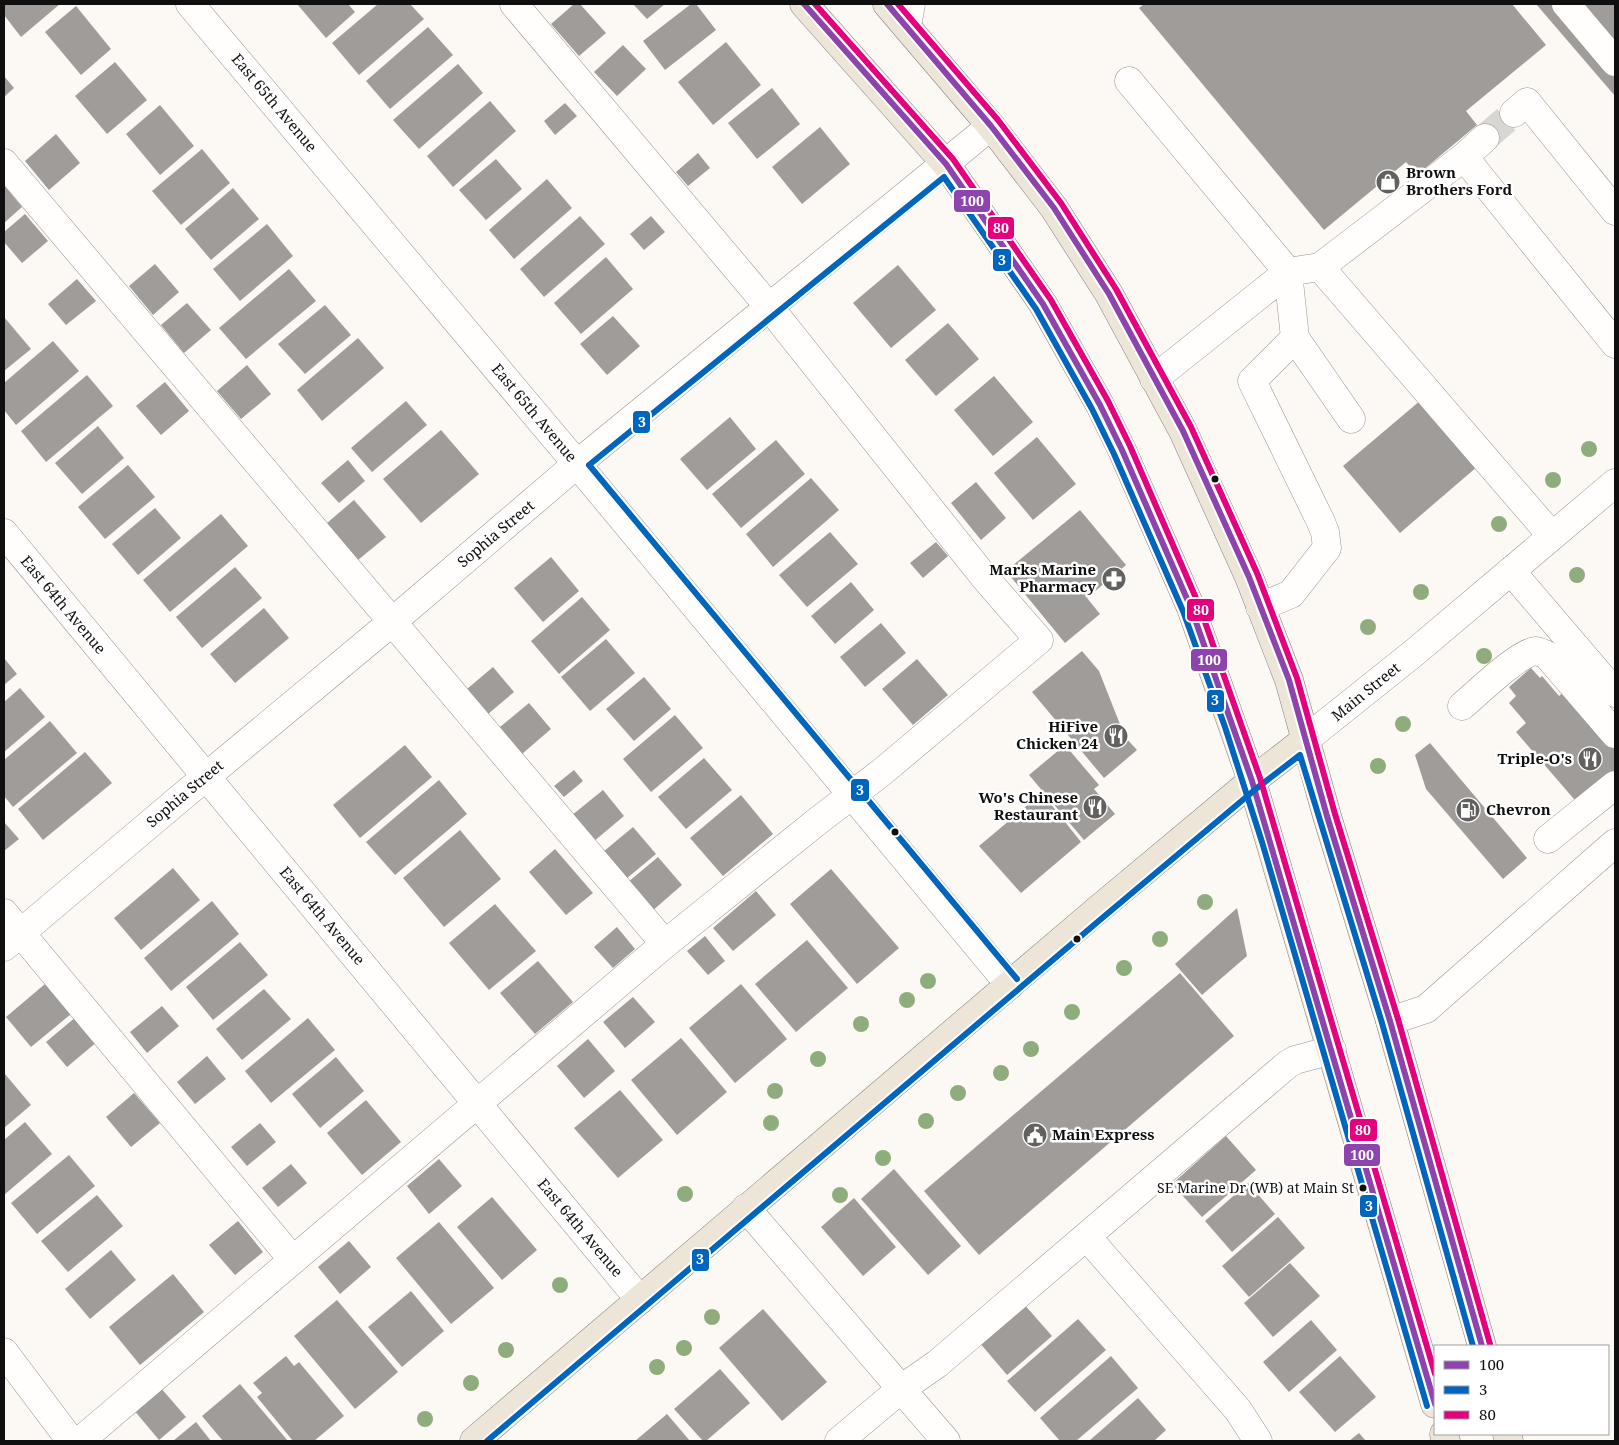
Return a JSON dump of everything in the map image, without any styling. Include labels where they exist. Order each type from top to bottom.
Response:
[{"type":"main road","points":[[804,4],[946,164],[1043,304],[1100,405],[1122,450],[1191,608],[1252,781],[1434,1401]]},
{"type":"main road","points":[[887,4],[909,15],[1059,216],[1109,294],[1183,432],[1249,577],[1289,680],[1326,816],[1390,1021],[1482,1345]]},
{"type":"main road","name":"Main Street","points":[[474,1441],[1095,912],[1252,781],[1305,740]]},
{"type":"street","name":"East 65th Avenue","points":[[190,4],[577,464],[1010,986]]},
{"type":"street","points":[[80,1441],[665,944],[818,820],[853,795],[1039,640],[985,578],[770,308],[514,4]]},
{"type":"street","points":[[1566,4],[1615,62]]},
{"type":"street","points":[[1129,80],[1288,272],[1294,338],[1351,419]]},
{"type":"street","points":[[1514,113],[1527,102],[1615,211]]},
{"type":"street","name":"Sophia Street","points":[[9,930],[206,776],[392,622],[577,464],[991,126]]},
{"type":"street","points":[[1154,379],[1288,272],[1320,267],[1464,157],[1485,138]]},
{"type":"street","points":[[1464,157],[1615,344]]},
{"type":"street","points":[[4,164],[665,944]]},
{"type":"street","points":[[1320,267],[1552,536]]},
{"type":"street","points":[[1260,607],[1291,594],[1327,548],[1325,532],[1320,520],[1252,381],[1294,338]]},
{"type":"street","name":"Main Street","points":[[1305,740],[1357,700],[1615,483]]},
{"type":"street","name":"East 64th Avenue","points":[[4,533],[640,1300]]},
{"type":"street","points":[[1511,571],[1615,693]]},
{"type":"street","points":[[1462,706],[1511,663],[1527,653],[1536,651],[1547,656],[1615,734]]},
{"type":"street","points":[[1548,839],[1615,785]]},
{"type":"street","points":[[1390,1021],[1426,1009],[1615,844]]},
{"type":"street","points":[[9,930],[293,1260]]},
{"type":"street","points":[[839,1441],[901,1389],[937,1364],[1288,1064],[1295,1060],[1332,1050]]},
{"type":"street","points":[[746,1208],[946,1441]]},
{"type":"street","points":[[1087,1236],[1238,1410],[1258,1441]]},
{"type":"street","points":[[4,1352],[71,1441]]},
{"type":"building","points":[[4,4],[60,4],[21,37],[4,15]]},
{"type":"building","points":[[297,4],[348,4],[355,12],[326,38]]},
{"type":"building","points":[[378,4],[410,4],[424,19],[359,75],[332,43]]},
{"type":"building","points":[[574,4],[580,4],[606,33],[579,56],[551,24]]},
{"type":"building","points":[[633,4],[665,4],[647,19]]},
{"type":"building","points":[[691,4],[696,4],[716,30],[665,70],[643,41]]},
{"type":"building","points":[[1144,4],[1512,4],[1546,45],[1466,111],[1477,125],[1417,175],[1406,162],[1324,230],[1139,8]]},
{"type":"building","points":[[1536,4],[1615,4],[1615,96]]},
{"type":"building","points":[[76,6],[111,49],[81,75],[45,32]]},
{"type":"building","points":[[428,27],[453,55],[390,109],[366,81]]},
{"type":"building","points":[[726,42],[761,85],[713,125],[678,82]]},
{"type":"building","points":[[623,45],[646,69],[617,96],[594,72]]},
{"type":"building","points":[[115,62],[147,100],[107,134],[75,96]]},
{"type":"building","points":[[458,64],[483,93],[419,149],[393,120]]},
{"type":"building","points":[[4,76],[14,88],[4,97]]},
{"type":"building","points":[[772,88],[800,124],[757,159],[728,123]]},
{"type":"building","points":[[490,101],[516,131],[453,187],[427,156]]},
{"type":"building","points":[[565,103],[577,116],[555,135],[544,121]]},
{"type":"building","points":[[160,105],[194,146],[160,175],[126,134]]},
{"type":"building","points":[[820,127],[850,164],[802,204],[772,167]]},
{"type":"building","points":[[56,134],[80,163],[49,190],[25,161]]},
{"type":"building","points":[[202,149],[230,183],[181,225],[152,191]]},
{"type":"building","points":[[698,153],[710,168],[688,186],[676,172]]},
{"type":"building","points":[[496,159],[522,189],[486,220],[459,190]]},
{"type":"building","points":[[547,179],[572,208],[514,259],[489,230]]},
{"type":"building","points":[[4,185],[22,207],[4,223]]},
{"type":"building","points":[[233,188],[259,219],[211,260],[185,229]]},
{"type":"building","points":[[25,214],[48,241],[22,263],[4,242],[4,232]]},
{"type":"building","points":[[580,216],[605,244],[544,297],[520,269]]},
{"type":"building","points":[[651,216],[665,232],[644,250],[630,234]]},
{"type":"building","points":[[267,224],[293,256],[240,301],[213,269]]},
{"type":"building","points":[[606,257],[633,289],[581,334],[554,303]]},
{"type":"building","points":[[155,264],[179,292],[153,315],[129,286]]},
{"type":"building","points":[[898,265],[936,310],[891,348],[853,303]]},
{"type":"building","points":[[289,269],[316,301],[246,359],[219,328]]},
{"type":"building","points":[[77,279],[96,301],[66,325],[48,304]]},
{"type":"building","points":[[187,303],[211,330],[184,353],[161,325]]},
{"type":"building","points":[[325,305],[351,335],[305,374],[278,344]]},
{"type":"building","points":[[613,316],[640,346],[607,375],[580,344]]},
{"type":"building","points":[[4,317],[31,349],[4,371]]},
{"type":"building","points":[[948,323],[979,359],[936,396],[905,360]]},
{"type":"building","points":[[358,338],[384,368],[322,421],[297,390]]},
{"type":"building","points":[[53,341],[79,371],[16,425],[4,410],[4,383]]},
{"type":"building","points":[[247,365],[271,394],[241,419],[217,391]]},
{"type":"building","points":[[87,375],[113,406],[46,462],[21,431]]},
{"type":"building","points":[[994,376],[1033,422],[993,456],[954,410]]},
{"type":"building","points":[[165,382],[189,411],[161,435],[136,406]]},
{"type":"building","points":[[1421,400],[1478,466],[1400,533],[1343,466]]},
{"type":"building","points":[[406,401],[427,425],[372,472],[351,448]]},
{"type":"building","points":[[730,417],[756,449],[707,490],[680,459]]},
{"type":"building","points":[[98,426],[124,458],[82,494],[55,463]]},
{"type":"building","points":[[441,430],[479,474],[421,523],[383,479]]},
{"type":"building","points":[[1037,437],[1076,484],[1033,520],[994,473]]},
{"type":"building","points":[[776,440],[805,474],[741,528],[712,494]]},
{"type":"building","points":[[348,460],[365,481],[339,503],[321,483]]},
{"type":"building","points":[[128,465],[155,497],[105,539],[78,507]]},
{"type":"building","points":[[811,478],[839,510],[773,567],[746,534]]},
{"type":"building","points":[[976,482],[1006,518],[981,540],[951,503]]},
{"type":"building","points":[[354,500],[386,537],[358,560],[327,523]]},
{"type":"building","points":[[155,508],[181,538],[138,575],[112,544]]},
{"type":"building","points":[[1080,510],[1126,565],[1087,598],[1100,614],[1065,643],[1006,571]]},
{"type":"building","points":[[221,514],[248,546],[170,612],[143,580]]},
{"type":"building","points":[[830,532],[858,564],[807,607],[779,575]]},
{"type":"building","points":[[936,542],[948,556],[923,578],[910,563]]},
{"type":"building","points":[[551,557],[579,591],[543,622],[514,588]]},
{"type":"building","points":[[235,567],[262,598],[202,648],[176,617]]},
{"type":"building","points":[[851,582],[874,610],[835,644],[811,616]]},
{"type":"building","points":[[582,597],[610,630],[559,674],[531,641]]},
{"type":"building","points":[[264,608],[289,638],[235,683],[210,654]]},
{"type":"building","points":[[881,623],[906,653],[865,687],[840,657]]},
{"type":"building","points":[[606,639],[635,673],[590,711],[561,677]]},
{"type":"building","points":[[1082,651],[1099,671],[1125,737],[1137,750],[1104,778],[1032,692]]},
{"type":"building","points":[[4,658],[17,674],[4,685]]},
{"type":"building","points":[[917,659],[948,695],[913,725],[882,689]]},
{"type":"building","points":[[493,667],[514,692],[488,714],[467,689]]},
{"type":"building","points":[[1531,668],[1540,678],[1542,676],[1559,696],[1567,689],[1615,745],[1615,775],[1580,806],[1516,732],[1526,723],[1509,703],[1516,696],[1509,687]]},
{"type":"building","points":[[644,677],[671,709],[634,741],[606,709]]},
{"type":"building","points":[[20,688],[45,717],[4,752],[4,702]]},
{"type":"building","points":[[529,703],[551,729],[522,754],[500,727]]},
{"type":"building","points":[[675,715],[703,748],[651,792],[623,759]]},
{"type":"building","points":[[50,721],[77,753],[13,807],[4,796],[4,760]]},
{"type":"building","points":[[1430,743],[1527,858],[1503,879],[1426,789],[1415,755]]},
{"type":"building","points":[[405,745],[432,777],[360,838],[333,805]]},
{"type":"building","points":[[1065,745],[1099,785],[1094,789],[1115,814],[1084,840],[1029,775]]},
{"type":"building","points":[[85,752],[112,783],[43,840],[18,809]]},
{"type":"building","points":[[704,758],[732,790],[686,829],[658,797]]},
{"type":"building","points":[[574,770],[583,781],[564,797],[554,786]]},
{"type":"building","points":[[439,780],[467,814],[395,875],[366,842]]},
{"type":"building","points":[[603,790],[624,816],[593,842],[571,816]]},
{"type":"building","points":[[1042,793],[1081,842],[1021,893],[979,846]]},
{"type":"building","points":[[741,795],[773,834],[723,876],[690,838]]},
{"type":"building","points":[[4,822],[19,839],[4,851]]},
{"type":"building","points":[[633,827],[656,854],[626,879],[603,852]]},
{"type":"building","points":[[460,830],[501,879],[444,927],[403,878]]},
{"type":"building","points":[[555,849],[593,893],[566,915],[529,872]]},
{"type":"building","points":[[658,857],[682,885],[651,912],[627,883]]},
{"type":"building","points":[[173,868],[200,900],[141,950],[114,918]]},
{"type":"building","points":[[831,869],[899,948],[857,984],[790,904]]},
{"type":"building","points":[[756,891],[776,915],[733,951],[713,928]]},
{"type":"building","points":[[212,901],[239,934],[171,991],[144,958]]},
{"type":"building","points":[[495,904],[536,951],[489,990],[449,943]]},
{"type":"building","points":[[1237,908],[1247,956],[1202,995],[1175,964]]},
{"type":"building","points":[[617,927],[635,949],[613,968],[594,947]]},
{"type":"building","points":[[705,936],[725,961],[708,975],[687,951]]},
{"type":"building","points":[[807,940],[848,988],[796,1032],[755,984]]},
{"type":"building","points":[[240,942],[268,975],[213,1020],[186,987]]},
{"type":"building","points":[[538,961],[573,1002],[535,1034],[500,993]]},
{"type":"building","points":[[1180,973],[1234,1036],[979,1255],[924,1191]]},
{"type":"building","points":[[45,984],[71,1014],[31,1047],[6,1017]]},
{"type":"building","points":[[741,984],[787,1039],[735,1083],[689,1028]]},
{"type":"building","points":[[264,989],[291,1019],[242,1060],[216,1029]]},
{"type":"building","points":[[633,997],[655,1022],[625,1048],[603,1022]]},
{"type":"building","points":[[162,1006],[179,1026],[147,1053],[130,1032]]},
{"type":"building","points":[[77,1016],[98,1041],[67,1067],[46,1042]]},
{"type":"building","points":[[308,1018],[335,1050],[271,1103],[245,1071]]},
{"type":"building","points":[[681,1038],[727,1092],[677,1135],[631,1080]]},
{"type":"building","points":[[588,1039],[615,1071],[584,1098],[557,1066]]},
{"type":"building","points":[[207,1056],[226,1079],[195,1104],[177,1082]]},
{"type":"building","points":[[336,1057],[364,1091],[320,1128],[292,1094]]},
{"type":"building","points":[[4,1075],[31,1105],[4,1128]]},
{"type":"building","points":[[620,1090],[663,1140],[618,1178],[574,1128]]},
{"type":"building","points":[[134,1093],[160,1123],[131,1147],[106,1117]]},
{"type":"building","points":[[366,1100],[401,1142],[362,1175],[327,1133]]},
{"type":"building","points":[[25,1122],[52,1154],[4,1195],[4,1140]]},
{"type":"building","points":[[260,1123],[276,1142],[247,1166],[231,1147]]},
{"type":"building","points":[[1226,1136],[1256,1170],[1202,1217],[1172,1184]]},
{"type":"building","points":[[69,1155],[95,1186],[37,1234],[11,1203]]},
{"type":"building","points":[[439,1159],[462,1186],[429,1214],[407,1186]]},
{"type":"building","points":[[291,1164],[307,1183],[278,1207],[262,1188]]},
{"type":"building","points":[[894,1169],[961,1246],[928,1275],[861,1199]]},
{"type":"building","points":[[1248,1183],[1275,1214],[1232,1252],[1205,1221]]},
{"type":"building","points":[[97,1195],[123,1226],[68,1272],[41,1241]]},
{"type":"building","points":[[492,1197],[537,1250],[502,1280],[457,1227]]},
{"type":"building","points":[[854,1198],[896,1247],[863,1276],[821,1227]]},
{"type":"building","points":[[1278,1217],[1305,1248],[1249,1297],[1222,1266]]},
{"type":"building","points":[[238,1221],[263,1252],[235,1275],[209,1245]]},
{"type":"building","points":[[439,1222],[494,1288],[451,1324],[396,1258]]},
{"type":"building","points":[[349,1241],[371,1267],[340,1294],[318,1267]]},
{"type":"building","points":[[111,1250],[136,1280],[90,1319],[65,1289]]},
{"type":"building","points":[[1290,1263],[1320,1296],[1273,1337],[1244,1303]]},
{"type":"building","points":[[173,1274],[204,1312],[140,1365],[109,1327]]},
{"type":"building","points":[[411,1291],[444,1331],[402,1367],[368,1327]]},
{"type":"building","points":[[337,1300],[398,1372],[355,1409],[294,1336]]},
{"type":"building","points":[[1023,1303],[1052,1336],[1007,1375],[979,1342]]},
{"type":"building","points":[[763,1309],[827,1382],[782,1421],[719,1348]]},
{"type":"building","points":[[1078,1319],[1106,1350],[1035,1412],[1007,1381]]},
{"type":"building","points":[[1311,1320],[1337,1350],[1289,1392],[1263,1362]]},
{"type":"building","points":[[286,1356],[294,1366],[299,1362],[344,1416],[314,1441],[293,1441],[257,1397],[262,1393],[253,1383]]},
{"type":"building","points":[[1111,1356],[1138,1388],[1076,1441],[1060,1441],[1040,1418]]},
{"type":"building","points":[[1340,1356],[1376,1397],[1335,1432],[1299,1392]]},
{"type":"building","points":[[720,1369],[750,1403],[706,1441],[703,1441],[674,1409]]},
{"type":"building","points":[[240,1384],[288,1441],[223,1441],[202,1416]]},
{"type":"building","points":[[160,1387],[186,1417],[159,1440],[133,1409]]},
{"type":"building","points":[[1138,1398],[1166,1430],[1154,1441],[1089,1441]]},
{"type":"building","points":[[667,1414],[690,1441],[635,1441]]},
{"type":"building","points":[[196,1422],[211,1441],[173,1441]]},
{"type":"building","points":[[1359,1433],[1366,1441],[1349,1441]]},
{"type":"tunnel","points":[[1485,138],[1514,113]]},
{"type":"transit line","name":"100","points":[[804,4],[946,164],[1043,304],[1100,405],[1122,450],[1191,608],[1252,781],[1434,1401]]},
{"type":"transit line","name":"80","points":[[815,4],[953,159],[1051,300],[1108,401],[1130,446],[1199,605],[1260,778],[1434,1371]]},
{"type":"transit line","name":"100","points":[[887,4],[991,126],[1054,208],[1109,294],[1183,431],[1249,577],[1289,680],[1327,816],[1390,1021],[1482,1345]]},
{"type":"transit line","name":"80","points":[[898,4],[998,120],[1061,203],[1116,289],[1191,427],[1257,573],[1297,678],[1335,814],[1398,1019],[1490,1344]]},
{"type":"transit line","name":"3","points":[[1017,979],[589,465],[944,177],[1036,309],[1092,409],[1114,454],[1183,611],[1225,727],[1262,842],[1427,1406]]},
{"type":"transit line","name":"3","points":[[487,1441],[1101,919],[1257,788],[1300,755],[1382,1023],[1473,1345]]},
{"type":"place","name":"Brown Brothers Ford","points":[[1388,182]]},
{"type":"place","name":"Marks Marine Pharmacy","points":[[1114,579]]},
{"type":"place","name":"HiFive Chicken 24","points":[[1116,736]]},
{"type":"place","name":"Triple-O's","points":[[1590,759]]},
{"type":"place","name":"Wo's Chinese Restaurant","points":[[1095,807]]},
{"type":"place","name":"Chevron","points":[[1468,810]]},
{"type":"place","name":"Main Express","points":[[1035,1135]]},
{"type":"place","name":"SE Marine Dr (WB) at Main St","points":[[1363,1188]]}]
